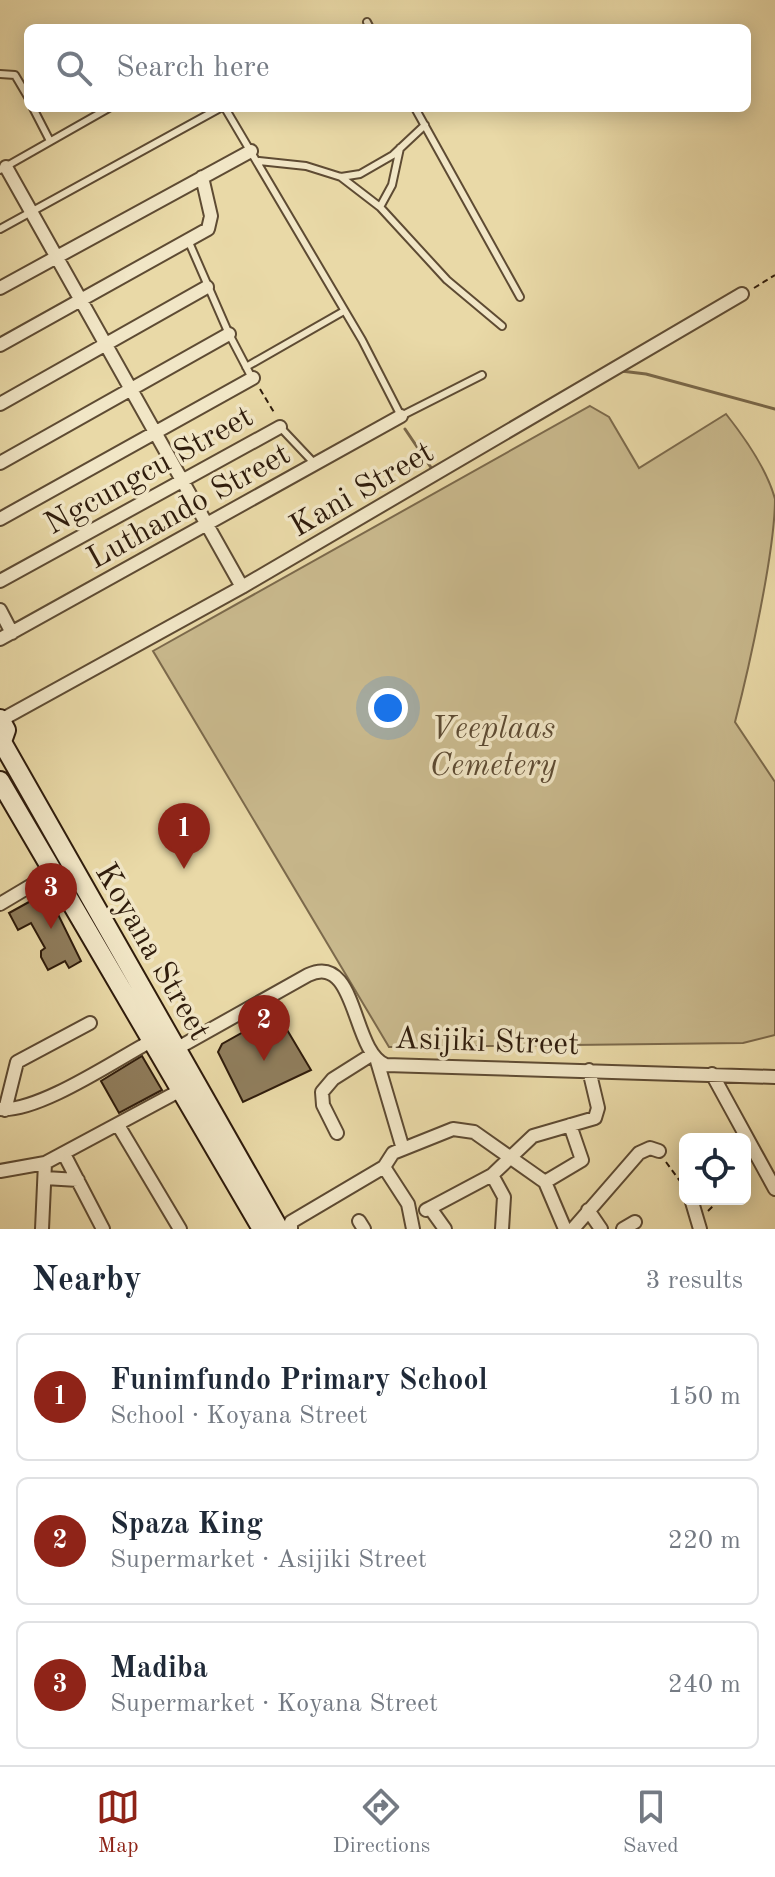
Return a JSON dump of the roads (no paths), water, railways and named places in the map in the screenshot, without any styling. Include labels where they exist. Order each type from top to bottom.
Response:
[{"type":"main road","points":[[1,720],[6,730],[1,746]]},
{"type":"main road","name":"Koyana Street","points":[[1,746],[279,1229]]},
{"type":"main road","name":"Koyana Street","points":[[0,781],[262,1229]]},
{"type":"street","points":[[0,288],[202,177],[255,156]]},
{"type":"street","points":[[2,165],[242,587]]},
{"type":"street","points":[[0,345],[208,229],[211,216],[202,177]]},
{"type":"street","points":[[0,404],[207,287]]},
{"type":"street","name":"Kani Street","points":[[1,720],[242,587],[742,294]]},
{"type":"street","points":[[0,463],[229,334]]},
{"type":"street","points":[[0,519],[155,432],[249,372]]},
{"type":"street","name":"Luthando Street","points":[[0,639],[401,416]]},
{"type":"street","name":"Ngcungcu Street","points":[[0,581],[181,478],[280,427]]},
{"type":"street","points":[[0,610],[12,633]]},
{"type":"street","points":[[0,904],[52,873]]},
{"type":"street","name":"Asijiki Street","points":[[176,1049],[308,975],[321,971],[335,976],[345,987],[374,1058],[408,1066],[775,1077]]},
{"type":"street","points":[[90,1023],[17,1062],[3,1110],[40,1101],[153,1040]]},
{"type":"street","points":[[337,1133],[323,1105],[322,1092],[333,1079],[374,1058],[403,1149]]},
{"type":"street","points":[[384,1167],[413,1222],[430,1208],[492,1175],[514,1158],[533,1136],[589,1121],[598,1113],[589,1070]]},
{"type":"street","points":[[712,1074],[775,1189]]},
{"type":"street","points":[[0,1171],[45,1163],[181,1090]]},
{"type":"street","points":[[118,1125],[180,1229]]},
{"type":"street","points":[[545,1182],[582,1160],[570,1125]]},
{"type":"street","points":[[291,1229],[291,1222],[384,1167],[393,1153],[447,1131],[465,1129],[514,1158],[545,1182],[565,1229]]},
{"type":"street","points":[[573,1229],[639,1153],[650,1148],[659,1151]]},
{"type":"street","points":[[64,1154],[103,1229]]},
{"type":"street","points":[[42,1229],[45,1163]]},
{"type":"street","points":[[492,1175],[504,1197],[502,1229]]},
{"type":"street","points":[[45,1178],[78,1180]]},
{"type":"street","points":[[693,1205],[700,1225]]},
{"type":"street","points":[[430,1208],[445,1229]]},
{"type":"street","points":[[588,1210],[601,1229]]},
{"type":"lane","points":[[0,74],[15,75],[24,90]]},
{"type":"lane","points":[[35,112],[50,141]]},
{"type":"lane","points":[[89,112],[91,118]]},
{"type":"lane","points":[[2,165],[102,112]]},
{"type":"lane","points":[[0,229],[215,112]]},
{"type":"lane","points":[[225,112],[255,156],[401,416],[482,375]]},
{"type":"lane","points":[[417,112],[520,297]]},
{"type":"lane","points":[[341,177],[375,168],[425,125]]},
{"type":"lane","points":[[380,207],[392,185],[400,148]]},
{"type":"lane","points":[[255,156],[341,177],[380,207],[447,280],[502,326]]},
{"type":"lane","points":[[188,240],[207,287],[249,372],[344,311]]},
{"type":"lane","points":[[280,427],[314,463]]},
{"type":"waterway","points":[[621,371],[646,374],[775,409]]},
{"type":"waterway","points":[[405,429],[432,469]]},
{"type":"place","name":"Funimfundo Primary School","points":[[184,869]]},
{"type":"place","name":"Madiba","points":[[51,929]]},
{"type":"place","name":"Spaza King","points":[[264,1061]]},
{"type":"park label","name":"Veeplaas Cemetery","points":[[493,746]]}]
